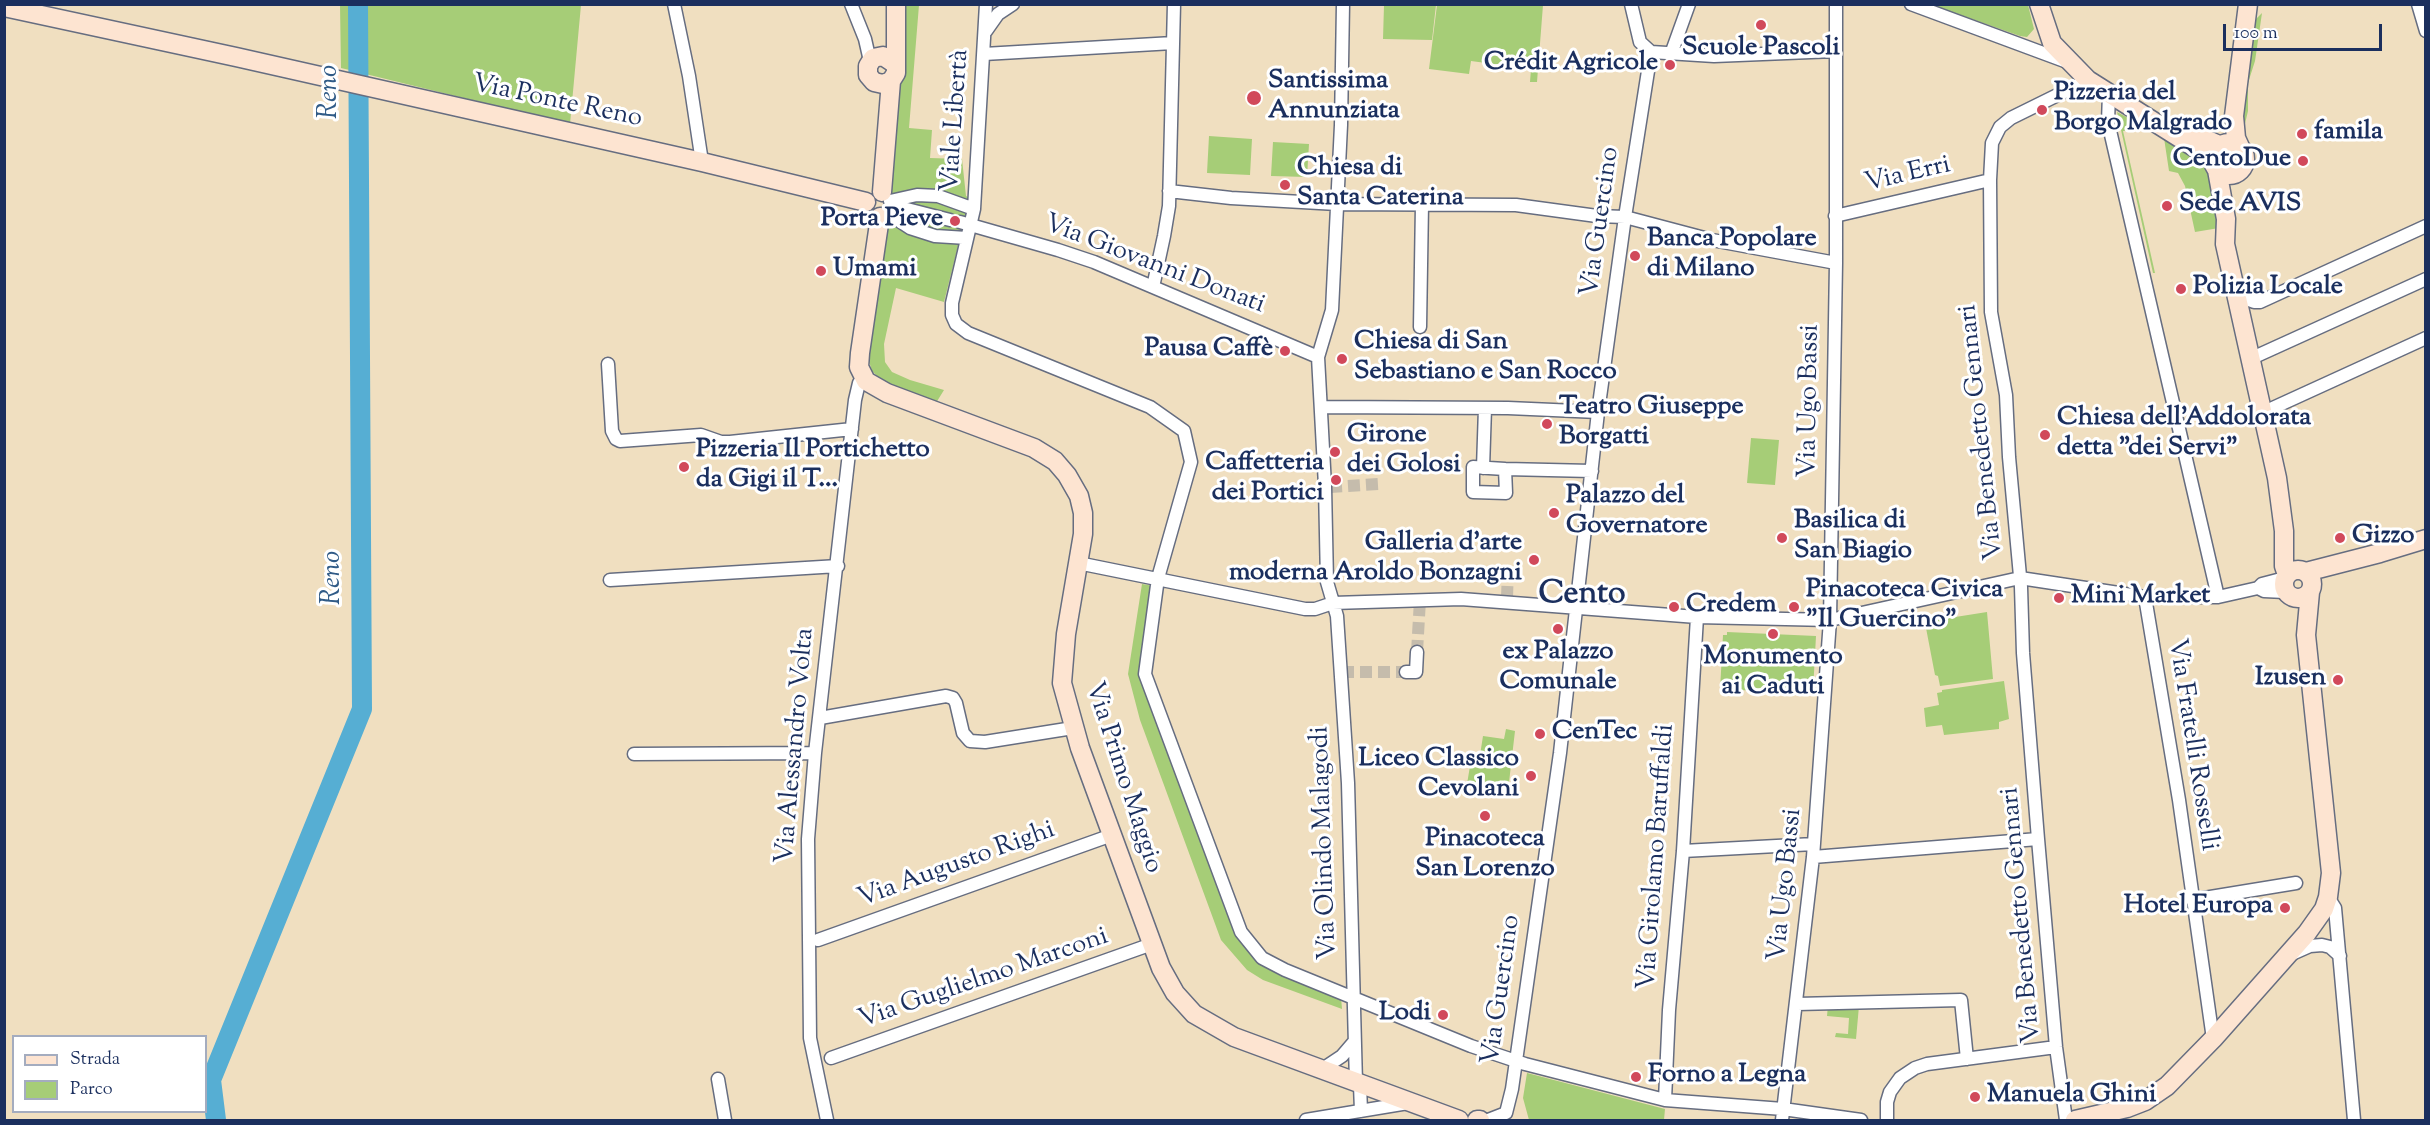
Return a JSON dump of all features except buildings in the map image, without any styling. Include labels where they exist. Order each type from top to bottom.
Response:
[{"type":"main road","points":[[863,377],[859,367],[860,353],[888,206],[888,109],[882,67],[895,30],[896,4]]},
{"type":"main road","points":[[2039,4],[2052,43],[2088,80],[2223,153]]},
{"type":"main road","points":[[2074,1120],[2108,1114],[2145,1101],[2173,1081],[2213,1040],[2314,924],[2328,897],[2331,873],[2306,635],[2297,583],[2284,566],[2284,531],[2264,412],[2225,244],[2223,153],[2236,138],[2234,116],[2248,4]]},
{"type":"main road","name":"Via Ponte Reno","points":[[4,7],[702,162],[866,202],[870,195],[888,206]]},
{"type":"main road","points":[[2072,63],[2223,153],[2229,175],[2241,170],[2226,219]]},
{"type":"main road","name":"Via Primo Maggio","points":[[863,377],[870,385],[881,391],[1015,439],[1055,461],[1071,481],[1082,505],[1083,534],[1062,674],[1073,728],[1152,944],[1170,986],[1194,1014],[1234,1037],[1458,1120]]},
{"type":"main road","points":[[2297,583],[2345,563],[2426,539]]},
{"type":"street","points":[[674,4],[689,76],[702,162]]},
{"type":"street","points":[[851,4],[865,39],[882,67]]},
{"type":"street","name":"Viale Libertà","points":[[974,208],[986,4]]},
{"type":"street","name":"Viale Libertà","points":[[985,35],[993,19],[1013,4]]},
{"type":"street","points":[[1153,287],[1164,236],[1170,191],[1174,4]]},
{"type":"street","points":[[1335,53],[1338,52],[1341,4]]},
{"type":"street","name":"Via Olindo Malagodi","points":[[1341,4],[1337,204],[1332,310],[1318,357],[1328,582],[1337,615],[1348,783],[1354,1042],[1361,1111]]},
{"type":"street","points":[[1631,4],[1640,42],[1651,52],[1714,56],[1835,51]]},
{"type":"street","points":[[1671,54],[1689,4]]},
{"type":"street","name":"Via Ugo Bassi","points":[[1783,1115],[1813,857],[1830,620],[1836,263],[1836,4]]},
{"type":"street","points":[[1911,4],[2055,59],[2072,63]]},
{"type":"street","points":[[2418,4],[2426,31]]},
{"type":"street","points":[[984,54],[1173,44]]},
{"type":"street","name":"Via Guercino","points":[[1488,1120],[1507,1117],[1510,1102],[1553,804],[1578,609],[1598,412],[1651,52]]},
{"type":"street","name":"Via Benedetto Gennari","points":[[2066,1120],[2056,1047],[2038,839],[2023,653],[2020,578],[2010,480],[2006,395],[1991,312],[1990,180],[1992,143],[2000,127],[2012,118],[2088,80]]},
{"type":"street","points":[[2109,93],[2108,122],[2218,597]]},
{"type":"street","name":"Via Erri","points":[[1835,216],[1990,180]]},
{"type":"street","points":[[1170,191],[1231,198],[1337,204],[1516,205],[1597,216],[1625,217],[1712,240],[1836,263]]},
{"type":"street","points":[[967,238],[935,236],[910,228],[888,206],[917,195],[938,196],[974,208],[960,222],[967,238],[951,310],[960,328],[1150,407],[1184,431],[1191,462],[1158,578],[1145,674],[1241,932],[1262,958],[1353,998],[1515,1061],[1665,1100],[1783,1115],[1861,1120]]},
{"type":"street","points":[[1420,327],[1422,204]]},
{"type":"street","name":"Via Giovanni Donati","points":[[888,206],[960,222],[1073,255],[1318,357]]},
{"type":"street","points":[[2238,296],[2257,303],[2426,226]]},
{"type":"street","points":[[2252,358],[2426,279]]},
{"type":"street","points":[[2264,412],[2425,339]]},
{"type":"street","points":[[608,364],[612,431],[616,440],[701,435],[721,442],[730,442],[852,429]]},
{"type":"street","name":"Via Alessandro Volta","points":[[827,1120],[815,1065],[809,1022],[808,839],[815,753],[852,429],[857,389],[863,377]]},
{"type":"street","points":[[1320,407],[1485,408],[1598,412]]},
{"type":"street","points":[[1483,468],[1485,408]]},
{"type":"street","points":[[1505,469],[1506,493],[1473,492],[1473,467],[1592,471]]},
{"type":"street","points":[[1078,562],[1305,609],[1315,609],[1333,603],[1461,599],[1697,617],[1830,620],[2020,578],[2145,597],[2218,597],[2258,588],[2262,584],[2297,583]]},
{"type":"street","points":[[610,579],[838,566]]},
{"type":"street","name":"Via Fratelli Rosselli","points":[[2145,597],[2179,800],[2213,1040]]},
{"type":"street","name":"Via Girolamo Baruffaldi","points":[[1665,1100],[1669,1010],[1683,851],[1697,617]]},
{"type":"street","points":[[1406,672],[1416,672],[1417,652]]},
{"type":"street","points":[[820,718],[946,696],[953,698],[956,703],[963,733],[970,741],[985,742],[1073,728]]},
{"type":"street","points":[[634,754],[815,753]]},
{"type":"street","name":"Via Augusto Righi","points":[[818,940],[1112,835]]},
{"type":"street","points":[[1813,857],[2038,839]]},
{"type":"street","points":[[1683,851],[1814,844]]},
{"type":"street","points":[[2192,900],[2296,883]]},
{"type":"street","points":[[2328,897],[2335,908],[2354,1120]]},
{"type":"street","name":"Via Guglielmo Marconi","points":[[831,1058],[1152,944]]},
{"type":"street","points":[[2283,960],[2310,946],[2322,945],[2330,947],[2340,956]]},
{"type":"street","points":[[1797,1004],[1961,1000],[1967,1059]]},
{"type":"street","points":[[1321,1070],[1342,1056],[1354,1042]]},
{"type":"street","points":[[1887,1120],[1888,1097],[1897,1082],[1905,1074],[1927,1064],[2056,1047]]},
{"type":"street","points":[[718,1079],[725,1120]]},
{"type":"street","points":[[1306,1120],[1408,1103]]},
{"type":"green space","points":[[340,5],[581,5],[570,124],[341,68]]},
{"type":"green space","points":[[902,5],[919,5],[909,128],[932,130],[930,158],[962,159],[966,196],[970,198],[944,302],[896,288],[884,344],[885,362],[892,372],[944,390],[936,403],[881,380],[872,371],[868,358],[888,216],[892,206],[890,197]]},
{"type":"green space","points":[[1384,5],[1436,5],[1432,40],[1383,39]]},
{"type":"green space","points":[[1437,5],[1543,5],[1537,82],[1530,82],[1531,69],[1471,61],[1469,74],[1429,69]]},
{"type":"green space","points":[[1932,5],[2028,5],[2034,29],[2027,37],[2020,36]]},
{"type":"green space","points":[[2262,13],[2255,61],[2248,83],[2248,111],[2244,128],[2241,130],[2254,21]]},
{"type":"green space","points":[[2117,112],[2134,121],[2129,131],[2123,131],[2155,273],[2153,273]]},
{"type":"green space","points":[[1209,136],[1252,139],[1250,175],[1207,173]]},
{"type":"green space","points":[[2164,138],[2204,163],[2210,179],[2219,228],[2195,232],[2185,186],[2178,173],[2169,171]]},
{"type":"green space","points":[[1273,142],[1309,144],[1307,177],[1271,176]]},
{"type":"green space","points":[[1751,438],[1779,440],[1775,485],[1747,483]]},
{"type":"green space","points":[[1142,584],[1154,586],[1142,671],[1154,715],[1235,934],[1262,965],[1279,975],[1341,997],[1342,1009],[1263,980],[1247,970],[1221,940],[1140,720],[1128,674]]},
{"type":"green space","points":[[1987,612],[1993,679],[1940,686],[1938,676],[1935,675],[1926,628],[1931,626],[1930,621]]},
{"type":"green space","points":[[1727,632],[1816,636],[1813,691],[1720,690],[1723,635],[1727,635]]},
{"type":"green space","points":[[2004,681],[2009,719],[1999,722],[1999,729],[1944,735],[1942,725],[1926,727],[1924,708],[1939,705],[1937,693],[1942,690]]},
{"type":"green space","points":[[1506,729],[1515,731],[1508,791],[1467,784],[1472,754],[1480,755],[1483,736],[1504,739]]},
{"type":"green space","points":[[1828,1005],[1859,1006],[1856,1039],[1835,1037],[1836,1033],[1848,1034],[1849,1018],[1827,1016]]},
{"type":"green space","points":[[1527,1073],[1665,1109],[1664,1120],[1529,1120],[1523,1098]]},
{"type":"waterway","name":"Reno","points":[[216,1120],[211,1080],[362,709],[358,4]]},
{"type":"tunnel","points":[[1330,487],[1379,484]]},
{"type":"tunnel","points":[[1507,598],[1508,568]]},
{"type":"tunnel","points":[[1417,652],[1420,600]]},
{"type":"tunnel","points":[[1342,672],[1406,672]]},
{"type":"place","name":"Scuole Pascoli","points":[[1761,25]]},
{"type":"place","name":"Crédit Agricole","points":[[1670,65]]},
{"type":"place","name":"Santissima Annunziata","points":[[1254,98]]},
{"type":"place","name":"Pizzeria del Borgo Malgrado","points":[[2042,110]]},
{"type":"place","name":"famila","points":[[2302,134]]},
{"type":"place","name":"CentoDue","points":[[2303,161]]},
{"type":"place","name":"Chiesa di Santa Caterina","points":[[1285,185]]},
{"type":"place","name":"Sede AVIS","points":[[2167,206]]},
{"type":"place","name":"Porta Pieve","points":[[955,221]]},
{"type":"place","name":"Banca Popolare di Milano","points":[[1635,256]]},
{"type":"place","name":"Umami","points":[[821,271]]},
{"type":"place","name":"Polizia Locale","points":[[2181,289]]},
{"type":"place","name":"Pausa Caffè","points":[[1285,351]]},
{"type":"place","name":"Chiesa di San Sebastiano e San Rocco","points":[[1342,359]]},
{"type":"place","name":"Teatro Giuseppe Borgatti","points":[[1547,424]]},
{"type":"place","name":"Chiesa dell'Addolorata detta \"dei Servi\"","points":[[2045,435]]},
{"type":"place","name":"Girone dei Golosi","points":[[1335,452]]},
{"type":"place","name":"Pizzeria Il Portichetto da Gigi il T...","points":[[684,467]]},
{"type":"place","name":"Caffetteria dei Portici","points":[[1336,480]]},
{"type":"place","name":"Palazzo del Governatore","points":[[1554,513]]},
{"type":"place","name":"Basilica di San Biagio","points":[[1782,538]]},
{"type":"place","name":"Gizzo","points":[[2340,538]]},
{"type":"place","name":"Galleria d'arte moderna Aroldo Bonzagni","points":[[1534,560]]},
{"type":"place","name":"Mini Market","points":[[2059,598]]},
{"type":"place","name":"Credem","points":[[1674,607]]},
{"type":"place","name":"Pinacoteca Civica \"Il Guercino\"","points":[[1794,607]]},
{"type":"place","name":"ex Palazzo Comunale","points":[[1558,629]]},
{"type":"place","name":"Monumento ai Caduti","points":[[1773,634]]},
{"type":"place","name":"Izusen","points":[[2338,680]]},
{"type":"place","name":"CenTec","points":[[1540,734]]},
{"type":"place","name":"Liceo Classico Cevolani","points":[[1531,776]]},
{"type":"place","name":"Pinacoteca San Lorenzo","points":[[1485,816]]},
{"type":"place","name":"Hotel Europa","points":[[2285,908]]},
{"type":"place","name":"Lodi","points":[[1443,1015]]},
{"type":"place","name":"Forno a Legna","points":[[1636,1077]]},
{"type":"place","name":"Manuela Ghini","points":[[1975,1097]]},
{"type":"district","name":"Cento","points":[[1582,597]]}]
